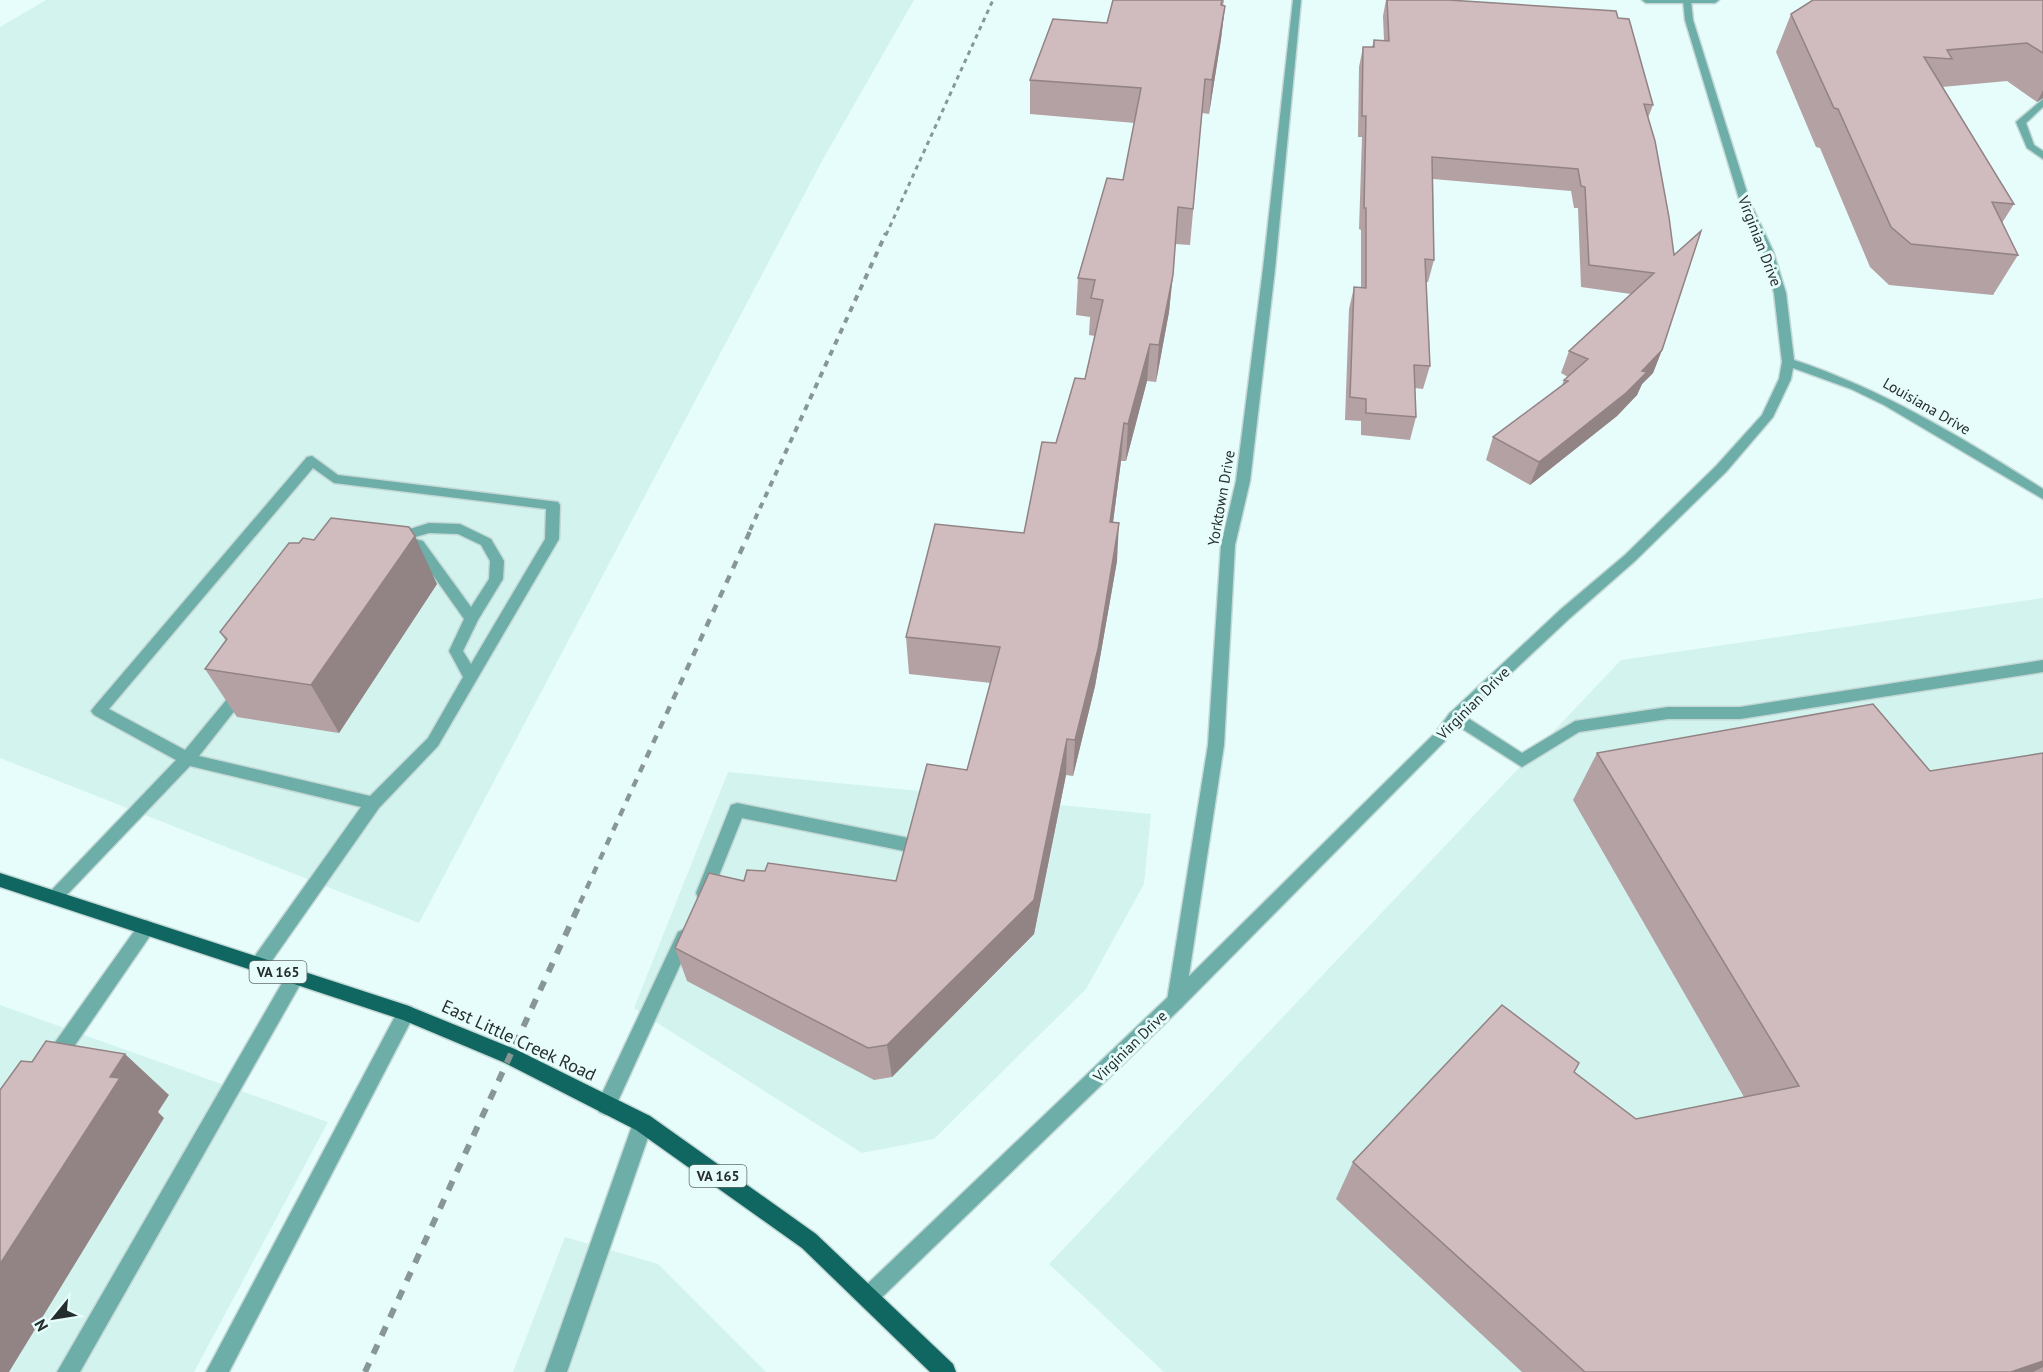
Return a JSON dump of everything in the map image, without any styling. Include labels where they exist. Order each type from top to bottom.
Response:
[{"type":"main road","name":"East Little Creek Road","points":[[0,880],[406,1013],[510,1056],[643,1123],[809,1241],[869,1296],[945,1372]]},
{"type":"street","name":"Yorktown Drive","points":[[1176,1001],[1216,745],[1228,545],[1245,469],[1269,269],[1297,0]]},
{"type":"street","points":[[1646,0],[1715,0]]},
{"type":"street","name":"Virginian Drive","points":[[869,1296],[1176,1001],[1440,737],[1455,717],[1565,614],[1630,558],[1721,469],[1767,417],[1785,379],[1788,362],[1780,293],[1768,251],[1745,202],[1689,20],[1687,1]]},
{"type":"street","points":[[2043,102],[2021,122],[2030,146],[2043,156]]},
{"type":"street","name":"Louisiana Drive","points":[[1788,362],[1832,376],[1919,417],[2043,495]]},
{"type":"street","points":[[258,966],[372,803],[433,741],[552,539],[553,505],[334,478],[312,460],[99,711],[187,759],[372,803]]},
{"type":"street","points":[[378,543],[429,528],[460,529],[486,542],[496,561],[496,579],[471,619],[456,651],[471,678]]},
{"type":"street","points":[[396,538],[418,544],[471,619]]},
{"type":"street","points":[[1455,717],[1522,761],[1575,727],[1668,713],[1740,713],[2043,666]]},
{"type":"street","points":[[54,897],[187,759],[247,686]]},
{"type":"street","points":[[606,1106],[694,915],[737,810],[904,844]]},
{"type":"street","points":[[40,1080],[146,928]]},
{"type":"street","points":[[68,1372],[295,977]]},
{"type":"street","points":[[217,1372],[406,1013]]},
{"type":"street","points":[[556,1372],[643,1123]]},
{"type":"shaded area","points":[[46,0],[914,0],[822,161],[419,923],[0,758],[0,27]]},
{"type":"shaded area","points":[[2043,598],[2043,1372],[1164,1372],[1049,1264],[1621,660]]},
{"type":"shaded area","points":[[728,772],[1151,814],[1144,884],[1086,989],[934,1139],[862,1153],[634,1008]]},
{"type":"shaded area","points":[[0,1005],[328,1122],[194,1372],[0,1372]]},
{"type":"shaded area","points":[[565,1237],[658,1264],[766,1372],[513,1372]]},
{"type":"building","points":[[1113,0],[1222,0],[1221,5],[1225,6],[1212,80],[1205,79],[1193,209],[1178,207],[1173,275],[1159,345],[1150,344],[1128,424],[1124,423],[1110,522],[1119,523],[1098,649],[1075,740],[1067,739],[1034,900],[887,1045],[868,1048],[675,948],[709,873],[744,881],[747,870],[765,871],[768,863],[896,881],[927,764],[967,770],[1000,647],[906,637],[935,524],[1024,533],[1042,442],[1056,443],[1075,378],[1085,379],[1103,300],[1091,298],[1095,280],[1078,278],[1107,178],[1123,180],[1141,88],[1030,80],[1053,19],[1107,23]]},
{"type":"building","points":[[1387,0],[1449,0],[1616,11],[1618,18],[1629,19],[1653,105],[1644,104],[1655,141],[1674,255],[1701,231],[1662,350],[1642,371],[1647,372],[1626,393],[1539,462],[1493,437],[1568,381],[1564,380],[1588,359],[1569,351],[1654,273],[1589,265],[1585,187],[1581,186],[1578,169],[1432,157],[1434,260],[1425,259],[1430,366],[1414,365],[1416,417],[1366,413],[1366,399],[1350,397],[1354,287],[1366,288],[1366,208],[1364,208],[1366,116],[1362,116],[1363,47],[1374,47],[1374,40],[1389,41]]},
{"type":"building","points":[[1813,0],[2043,0],[2043,53],[2027,43],[1947,50],[1952,59],[1924,57],[2014,204],[1992,202],[2018,255],[1911,244],[1891,227],[1838,109],[1834,108],[1791,14]]},
{"type":"building","points":[[331,518],[409,527],[415,536],[311,685],[205,669],[227,639],[220,632],[289,543],[299,543],[303,538],[314,540]]},
{"type":"building","points":[[1873,704],[1930,771],[2043,753],[2043,1361],[2011,1372],[1585,1372],[1353,1162],[1502,1005],[1579,1063],[1574,1072],[1636,1119],[1799,1086],[1597,753]]},
{"type":"building","points":[[46,1041],[125,1054],[110,1077],[120,1078],[0,1264],[0,1090],[21,1061],[32,1062]]},
{"type":"railway","points":[[886,235],[993,0]]},
{"type":"railway","points":[[750,530],[886,233]]},
{"type":"railway","points":[[580,903],[751,529]]},
{"type":"railway","points":[[365,1372],[581,901]]}]
